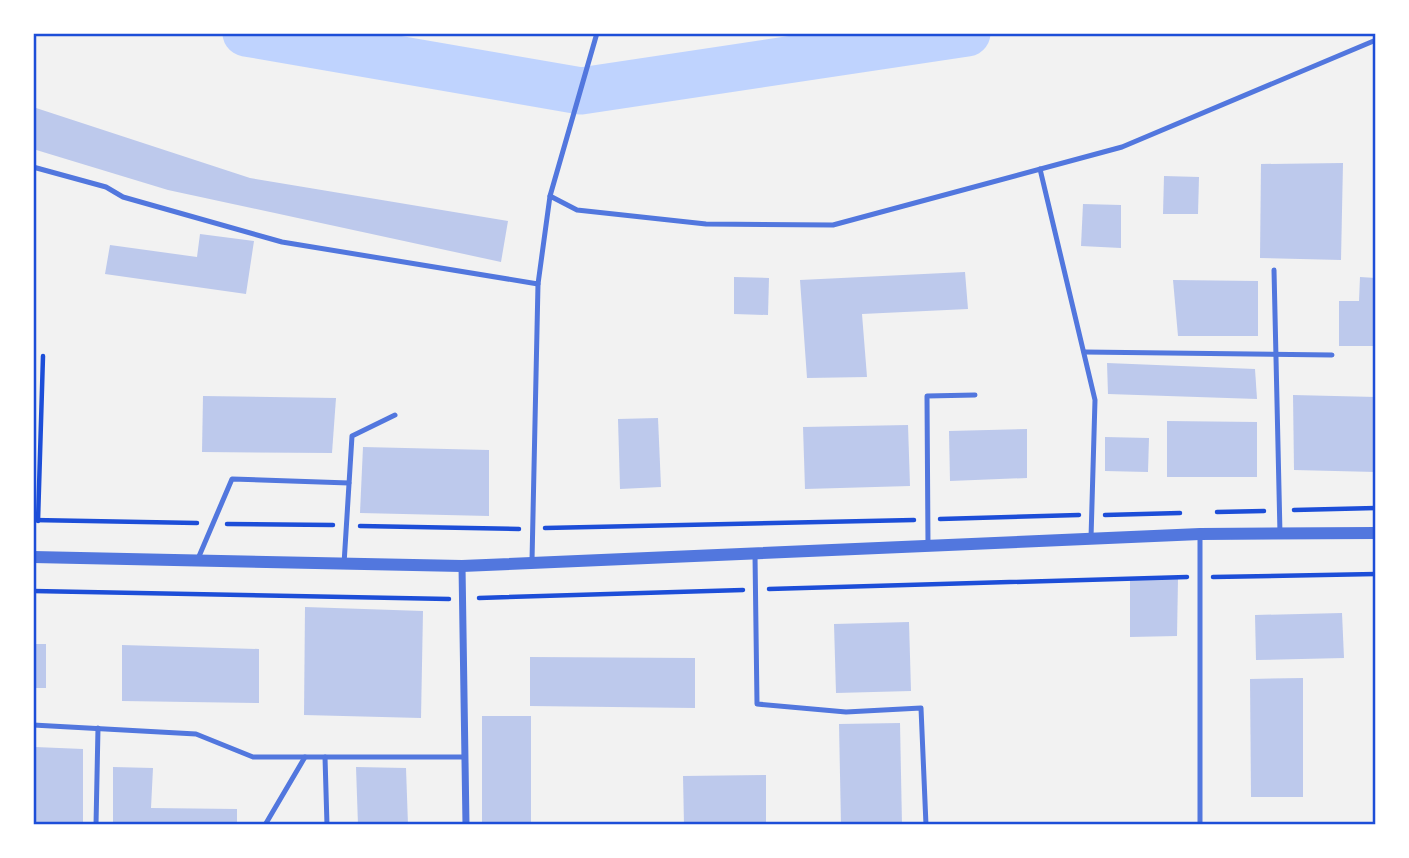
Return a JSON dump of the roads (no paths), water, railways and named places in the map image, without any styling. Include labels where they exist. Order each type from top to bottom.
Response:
[{"type":"street","points":[[33,557],[462,566],[532,565],[1200,534],[1376,533]]},
{"type":"street","points":[[462,566],[466,825]]},
{"type":"lane","points":[[532,565],[538,284],[550,196],[597,33]]},
{"type":"lane","points":[[550,196],[577,210],[706,224],[833,225],[1122,147],[1376,40]]},
{"type":"lane","points":[[33,167],[106,187],[123,197],[282,242],[538,284]]},
{"type":"lane","points":[[1040,169],[1096,400],[1091,541]]},
{"type":"lane","points":[[1274,270],[1280,534]]},
{"type":"lane","points":[[1084,352],[1332,355]]},
{"type":"lane","points":[[928,548],[927,396],[975,396]]},
{"type":"lane","points":[[344,564],[352,436],[395,415]]},
{"type":"lane","points":[[197,561],[232,478],[349,483]]},
{"type":"lane","points":[[1200,534],[1200,825]]},
{"type":"lane","points":[[755,555],[757,704],[846,712],[921,708],[926,825]]},
{"type":"lane","points":[[33,725],[196,734],[253,757],[466,757]]},
{"type":"lane","points":[[96,825],[98,728]]},
{"type":"lane","points":[[264,825],[305,757]]},
{"type":"lane","points":[[325,757],[327,825]]},
{"type":"waterway","points":[[246,33],[581,91],[967,33]]}]
